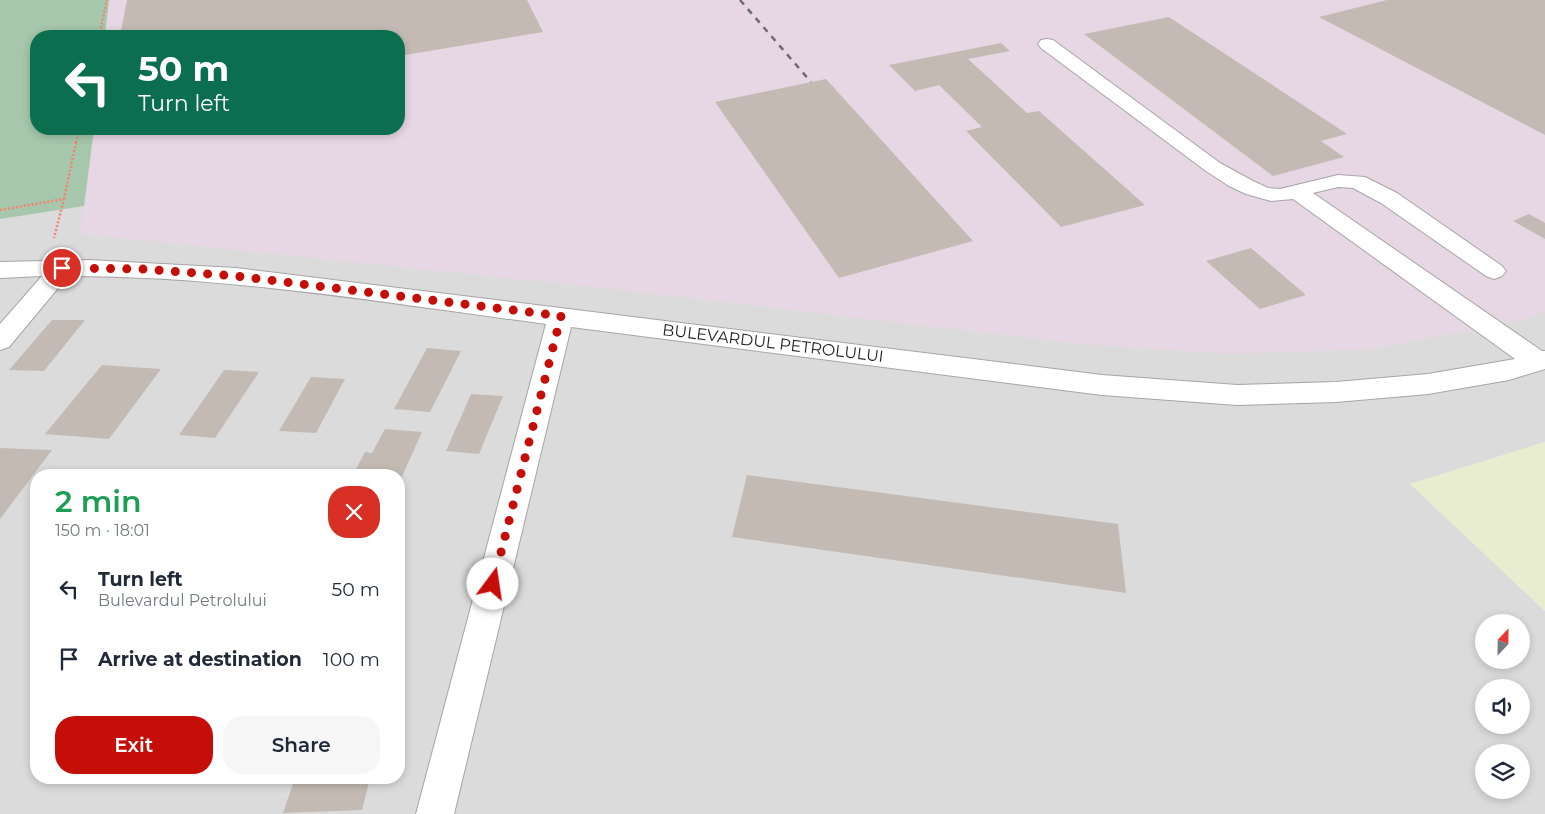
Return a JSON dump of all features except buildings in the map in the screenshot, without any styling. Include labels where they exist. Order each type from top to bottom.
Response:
[{"type":"street","points":[[1047,44],[1234,180],[1264,193],[1279,196],[1338,180],[1357,182],[1389,198],[1494,270]]},
{"type":"street","points":[[1296,191],[1541,361]]},
{"type":"street","points":[[0,341],[62,268]]},
{"type":"street","name":"BULEVARDUL PETROLULUI","points":[[0,270],[62,268],[142,269],[236,276],[1102,385],[1236,395],[1336,392],[1428,384],[1509,370],[1541,361]]},
{"type":"street","points":[[435,814],[561,316]]},
{"type":"path","points":[[100,30],[107,0]]},
{"type":"path","points":[[62,211],[78,135]]},
{"type":"path","points":[[0,210],[64,198]]},
{"type":"shaded area","points":[[0,0],[1545,0],[1545,442],[1411,484],[1545,611],[1545,814],[0,814]]},
{"type":"shaded area","points":[[107,0],[1545,0],[1545,312],[1522,320],[1372,349],[1229,354],[1079,344],[596,287],[80,234],[92,135],[405,135],[405,30],[104,30]]},
{"type":"green space","points":[[0,0],[109,0],[106,30],[30,30],[30,135],[93,135],[84,206],[0,219]]},
{"type":"green space","points":[[1545,442],[1545,611],[1410,484]]},
{"type":"railway","points":[[740,0],[811,82]]},
{"type":"route","points":[[62,268],[142,269],[236,276],[561,316],[493,584]]}]
